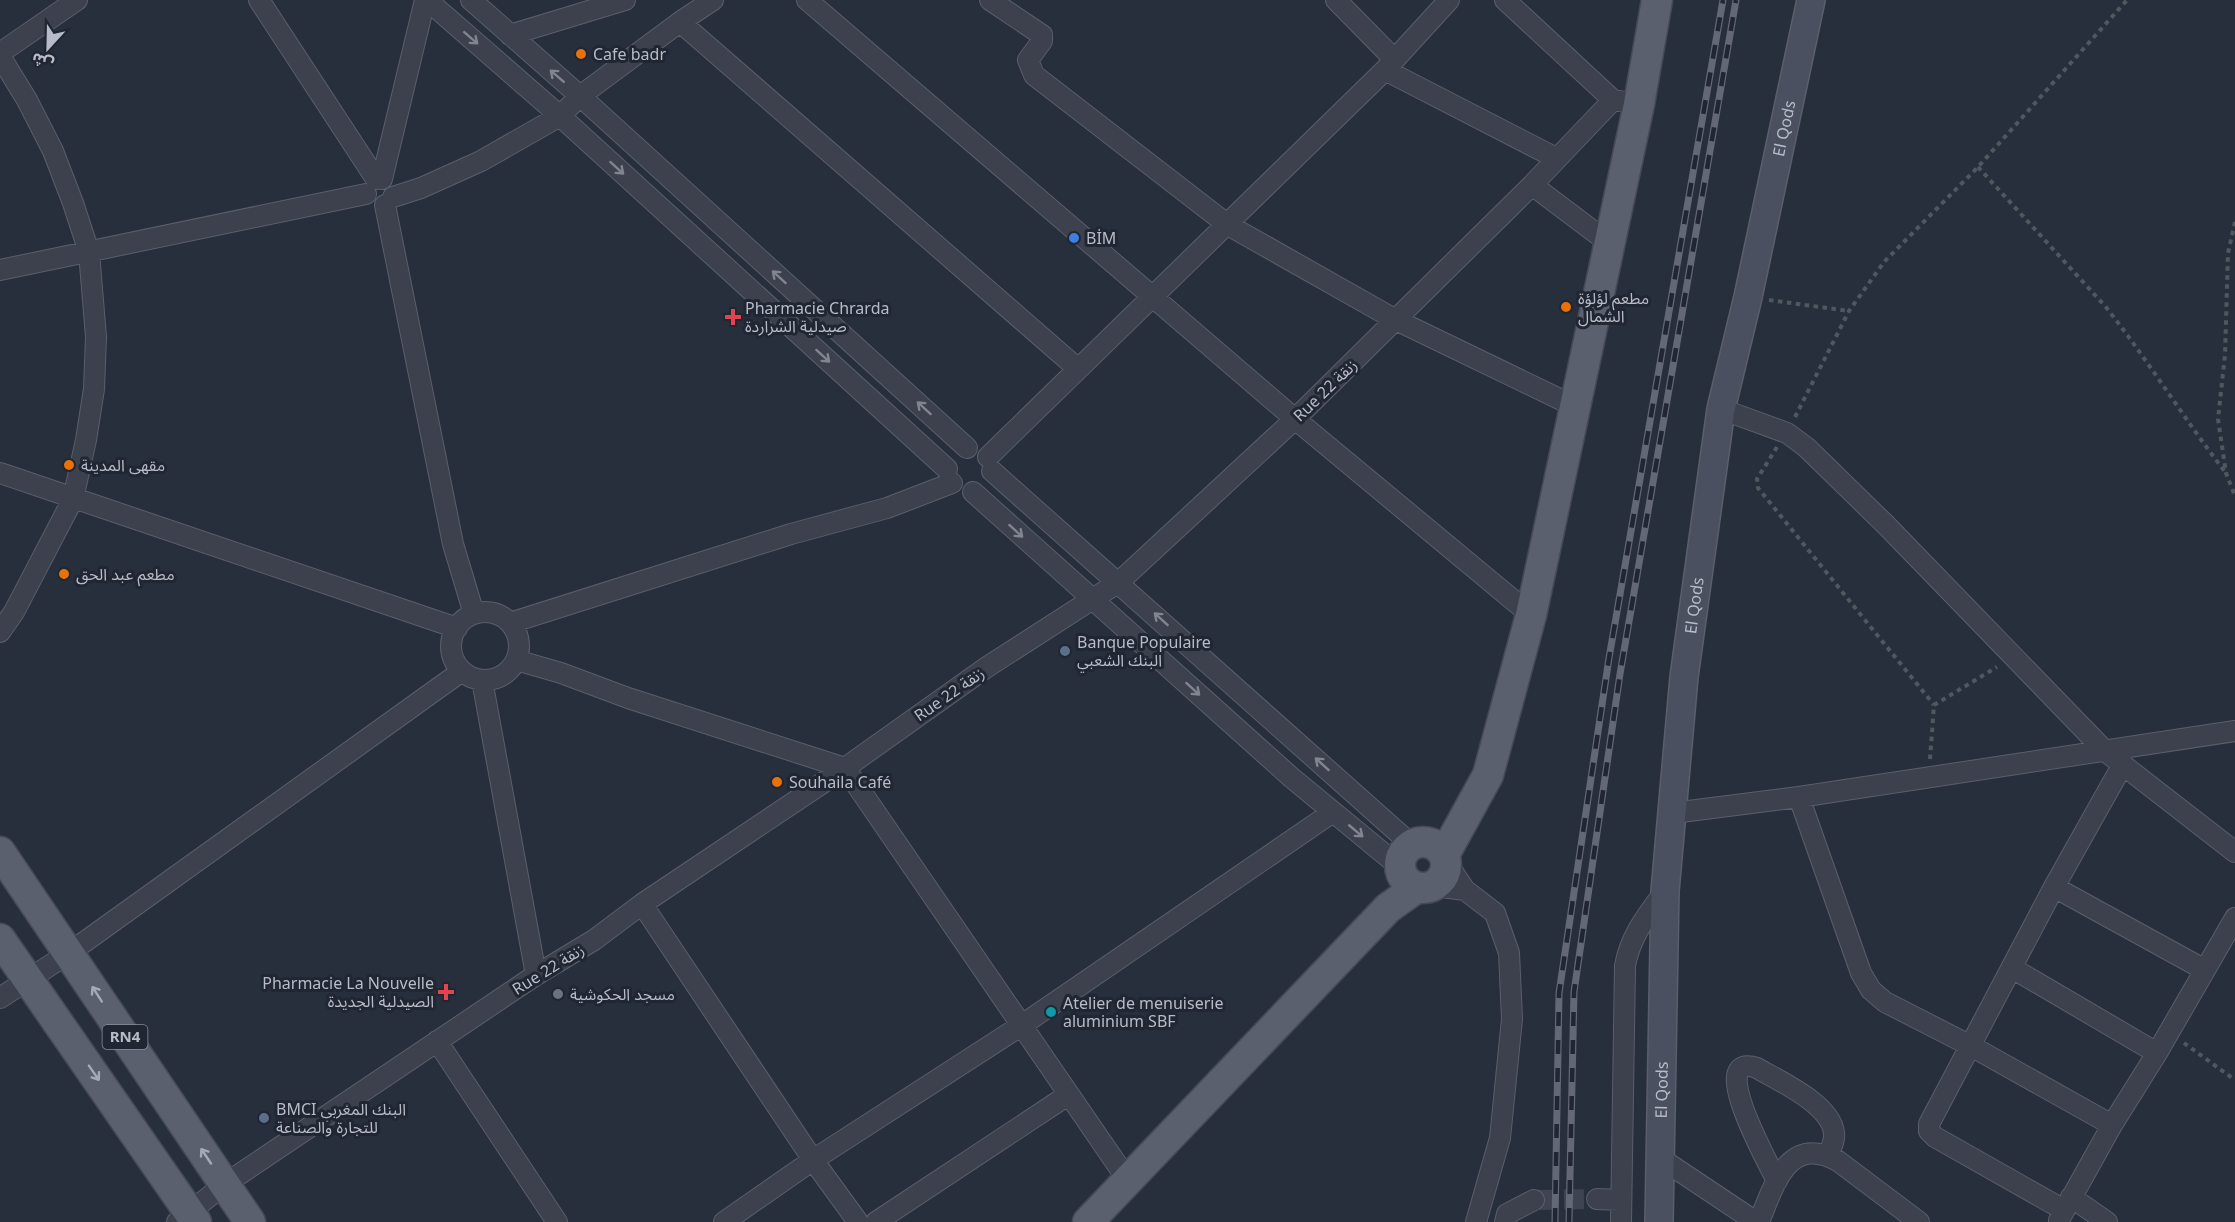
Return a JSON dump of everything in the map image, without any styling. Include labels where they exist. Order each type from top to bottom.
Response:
[{"type":"main road","points":[[1088,1222],[1388,908],[1467,814],[1488,775],[1531,615],[1609,243],[1626,102],[1657,0]]},
{"type":"main road","name":"RN4","points":[[0,852],[250,1222]]},
{"type":"main road","name":"RN4","points":[[0,939],[187,1219]]},
{"type":"street","points":[[0,632],[14,612],[72,499],[86,440],[94,389],[96,337],[89,252],[53,151],[0,54],[77,0]]},
{"type":"street","points":[[259,0],[375,184]]},
{"type":"street","points":[[713,0],[580,96],[560,116],[482,161],[389,201],[372,204],[375,184],[426,0],[560,116],[965,492],[973,492],[986,485],[990,464],[1077,368],[1228,225],[1389,64],[1449,0]]},
{"type":"street","points":[[471,0],[580,96],[967,448]]},
{"type":"street","points":[[510,35],[625,0]]},
{"type":"street","points":[[807,0],[1295,419],[1531,615]]},
{"type":"street","points":[[990,0],[1041,33],[1042,41],[1028,60],[1034,75],[1228,225],[1396,320],[1574,406]]},
{"type":"street","points":[[1336,0],[1389,64],[1556,158]]},
{"type":"street","points":[[1504,0],[1626,102]]},
{"type":"street","name":"El Qods","points":[[1659,1222],[1665,891],[1684,678],[1722,409],[1811,0]]},
{"type":"street","points":[[680,22],[1077,368]]},
{"type":"street","name":"Rue 22 زنقة","points":[[187,1219],[225,1184],[536,975],[594,940],[642,904],[845,768],[925,710],[1119,582],[1295,419],[1532,185],[1556,158],[1626,102]]},
{"type":"street","points":[[0,270],[89,252],[375,184]]},
{"type":"street","points":[[1532,185],[1609,243]]},
{"type":"street","points":[[389,201],[453,544],[474,614]]},
{"type":"street","points":[[1722,409],[1787,433],[1806,447],[1886,525],[2105,751],[2235,852]]},
{"type":"street","points":[[950,476],[954,455],[967,448],[975,448],[1423,865]]},
{"type":"street","points":[[0,473],[457,628]]},
{"type":"street","points":[[510,622],[791,534],[887,508],[950,476]]},
{"type":"street","points":[[973,492],[1292,778],[1333,812],[1465,890],[1494,913],[1509,953],[1512,1019],[1500,1138],[1476,1222]]},
{"type":"street","points":[[493,613],[510,622],[519,640],[519,651],[511,669],[503,676],[482,680],[462,671],[451,650],[452,638],[457,628],[474,614],[493,613]]},
{"type":"street","points":[[516,660],[845,768],[1127,1179]]},
{"type":"street","points":[[0,998],[69,953],[462,671]]},
{"type":"street","points":[[482,680],[536,975]]},
{"type":"street","points":[[1673,813],[1799,797],[2235,731]]},
{"type":"street","points":[[2107,1222],[2064,1210],[1935,1137],[1929,1131],[1929,1124],[2054,887],[2123,764]]},
{"type":"street","points":[[1799,797],[1870,990],[1885,1002],[1971,1046],[2112,1125]]},
{"type":"street","points":[[724,1222],[813,1160],[1022,1025],[1333,812]]},
{"type":"street","points":[[2054,887],[2205,970]]},
{"type":"street","points":[[1621,1222],[1625,966],[1634,937],[1665,891]]},
{"type":"street","points":[[642,904],[813,1160],[858,1222]]},
{"type":"street","points":[[2064,1210],[2235,918]]},
{"type":"street","points":[[2012,968],[2157,1053]]},
{"type":"street","points":[[437,1041],[557,1222]]},
{"type":"street","points":[[1777,1180],[1745,1115],[1736,1082],[1741,1068],[1752,1066],[1757,1068],[1801,1093],[1825,1113],[1834,1134],[1833,1145],[1828,1155]]},
{"type":"street","points":[[876,1222],[1068,1095]]},
{"type":"street","points":[[1660,1158],[1757,1222],[1777,1180],[1791,1161],[1806,1152],[1828,1155],[1919,1222]]},
{"type":"street","points":[[1597,1199],[1621,1200]]},
{"type":"street","points":[[1505,1222],[1507,1214],[1534,1200]]},
{"type":"path","points":[[1929,778],[1934,705],[1758,488],[1757,478],[1787,433],[1849,311],[1884,262],[1978,167],[2127,0]]},
{"type":"path","points":[[1978,167],[2105,306],[2124,330],[2191,429],[2226,473]]},
{"type":"path","points":[[2235,222],[2228,253],[2225,355],[2218,419],[2226,473],[2235,496]]},
{"type":"path","points":[[1748,297],[1849,311]]},
{"type":"path","points":[[1934,705],[2014,657]]},
{"type":"path","points":[[2169,1032],[2235,1080]]},
{"type":"tunnel","points":[[1534,1200],[1597,1199]]},
{"type":"railway","points":[[1555,1222],[1559,993],[1609,658],[1723,0]]},
{"type":"railway","points":[[1569,1222],[1574,992],[1620,674],[1736,0]]},
{"type":"place","name":"Cafe badr","points":[[581,54]]},
{"type":"place","name":"BİM","points":[[1074,238]]},
{"type":"place","name":"مطعم لؤلؤة الشمال","points":[[1566,307]]},
{"type":"place","name":"Pharmacie Chrarda صيدلية الشراردة","points":[[733,317]]},
{"type":"place","name":"مقهى المدينة","points":[[69,465]]},
{"type":"place","name":"مطعم عبد الحق","points":[[64,574]]},
{"type":"place","name":"Banque Populaire البنك الشعبي","points":[[1065,651]]},
{"type":"place","name":"Souhaila Café","points":[[777,782]]},
{"type":"place","name":"Pharmacie La Nouvelle الصيدلية الجديدة","points":[[446,992]]},
{"type":"place","name":"مسجد الحكوشية","points":[[558,994]]},
{"type":"place","name":"Atelier de menuiserie aluminium SBF","points":[[1051,1012]]},
{"type":"place","name":"BMCI البنك المغربي للتجارة والصناعة","points":[[264,1118]]}]
